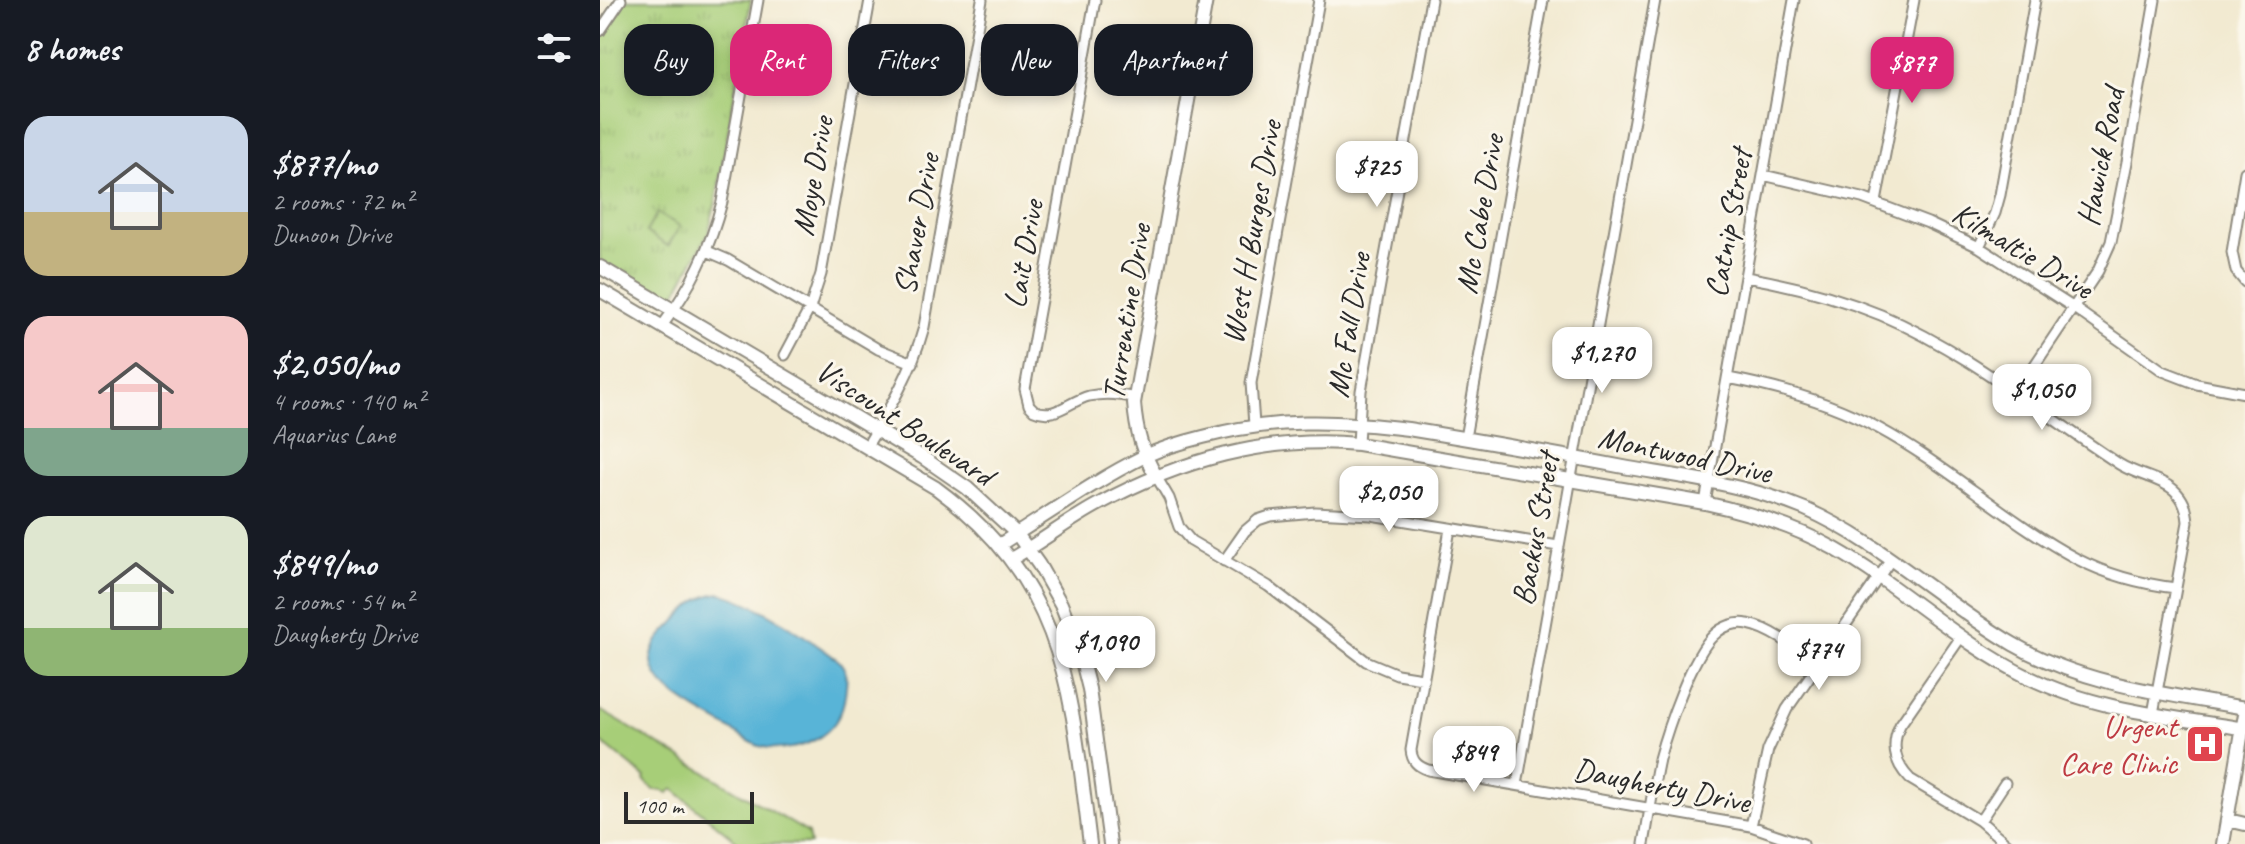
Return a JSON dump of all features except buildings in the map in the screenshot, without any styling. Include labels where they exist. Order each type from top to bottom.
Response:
[{"type":"main road","name":"Turrentine Drive","points":[[1156,476],[1145,456],[1135,422],[1135,398],[1206,0]]},
{"type":"main road","name":"Viscount Boulevard","points":[[600,267],[877,430],[959,482],[1017,534],[1061,604],[1084,666],[1110,844]]},
{"type":"main road","name":"Viscount Boulevard","points":[[600,290],[946,495],[976,520],[999,545],[1029,587],[1050,631],[1067,683],[1090,844]]},
{"type":"main road","name":"Montwood Drive","points":[[999,545],[1057,506],[1145,456],[1186,441],[1254,425],[1307,421],[1359,423],[1465,438],[1756,491],[1806,510],[1853,535],[1991,630],[2038,657],[2110,684],[2245,711]]},
{"type":"main road","name":"Montwood Drive","points":[[1011,559],[1099,504],[1156,476],[1203,460],[1278,445],[1318,442],[1358,444],[1705,503],[1753,514],[1794,528],[1838,551],[2001,663],[2058,690],[2090,701],[2244,729]]},
{"type":"main road","points":[[2223,844],[2245,711]]},
{"type":"main road","points":[[1074,723],[1093,719]]},
{"type":"main road","points":[[2228,820],[2245,824]]},
{"type":"street","points":[[600,31],[621,0]]},
{"type":"street","points":[[662,326],[707,251],[722,202],[758,0]]},
{"type":"street","name":"Moye Drive","points":[[785,355],[810,308],[821,274],[870,0]]},
{"type":"street","name":"Shaver Drive","points":[[867,446],[913,363],[924,327],[982,0]]},
{"type":"street","name":"Lait Drive","points":[[1095,0],[1025,396],[1034,410],[1050,414],[1091,396],[1117,394],[1135,398]]},
{"type":"street","name":"West H Burges Drive","points":[[1254,425],[1251,383],[1319,0]]},
{"type":"street","name":"Mc Fall Drive","points":[[1358,444],[1361,391],[1431,0]]},
{"type":"street","name":"Mc Cabe Drive","points":[[1465,438],[1543,0]]},
{"type":"street","name":"Backus Street","points":[[1517,785],[1655,0]]},
{"type":"street","name":"Catnip Street","points":[[1705,503],[1794,0]]},
{"type":"street","points":[[1876,202],[1914,0]]},
{"type":"street","points":[[1979,247],[2000,195],[2035,0]]},
{"type":"street","name":"Hawick Road","points":[[2016,393],[2098,271],[2111,242],[2155,0]]},
{"type":"street","points":[[2245,172],[2232,252],[2236,271],[2245,282]]},
{"type":"street","name":"Kilmaltie Drive","points":[[1763,175],[1876,202],[1979,247],[2074,308],[2163,371],[2197,384],[2245,393]]},
{"type":"street","points":[[707,251],[728,260],[878,349],[913,363]]},
{"type":"street","points":[[1746,277],[1811,291],[1882,316],[1938,343],[2125,468],[2176,491],[2185,504],[2188,522],[2153,714]]},
{"type":"street","points":[[1728,378],[1789,392],[1855,416],[1898,439],[2078,560],[2123,577],[2176,588]]},
{"type":"street","name":"Turrentine Drive","points":[[1156,476],[1169,498],[1179,527],[1200,548],[1284,598],[1366,661],[1397,674],[1422,678]]},
{"type":"street","points":[[1224,561],[1249,526],[1270,516],[1315,512],[1394,518],[1558,546]]},
{"type":"street","name":"Daugherty Drive","points":[[1450,529],[1422,678],[1411,750],[1414,762],[1428,770],[1751,826],[1803,844]]},
{"type":"street","points":[[1751,826],[1762,772],[1787,709],[1890,561]]},
{"type":"street","points":[[1644,844],[1659,761],[1677,704],[1700,655],[1716,633],[1727,626],[1748,624],[1785,641],[1818,664]]},
{"type":"street","points":[[1961,637],[1900,725],[1895,753],[1901,770],[1910,779],[1980,821],[2007,844]]},
{"type":"street","points":[[1980,821],[2005,783]]},
{"type":"green space","points":[[625,0],[751,0],[747,24],[730,24],[730,96],[734,96],[708,234],[674,296],[662,298],[600,261],[600,39]]},
{"type":"green space","points":[[657,213],[680,226],[668,246],[646,232]]},
{"type":"green space","points":[[600,710],[808,833],[810,844],[740,844],[673,789],[668,793],[654,790],[644,780],[645,777],[600,741]]},
{"type":"water","points":[[721,593],[752,605],[782,622],[842,664],[847,680],[841,710],[835,722],[815,740],[788,748],[759,746],[691,706],[660,681],[652,661],[658,641],[694,604]]},
{"type":"place","name":"Urgent Care Clinic","points":[[2205,744]]}]
